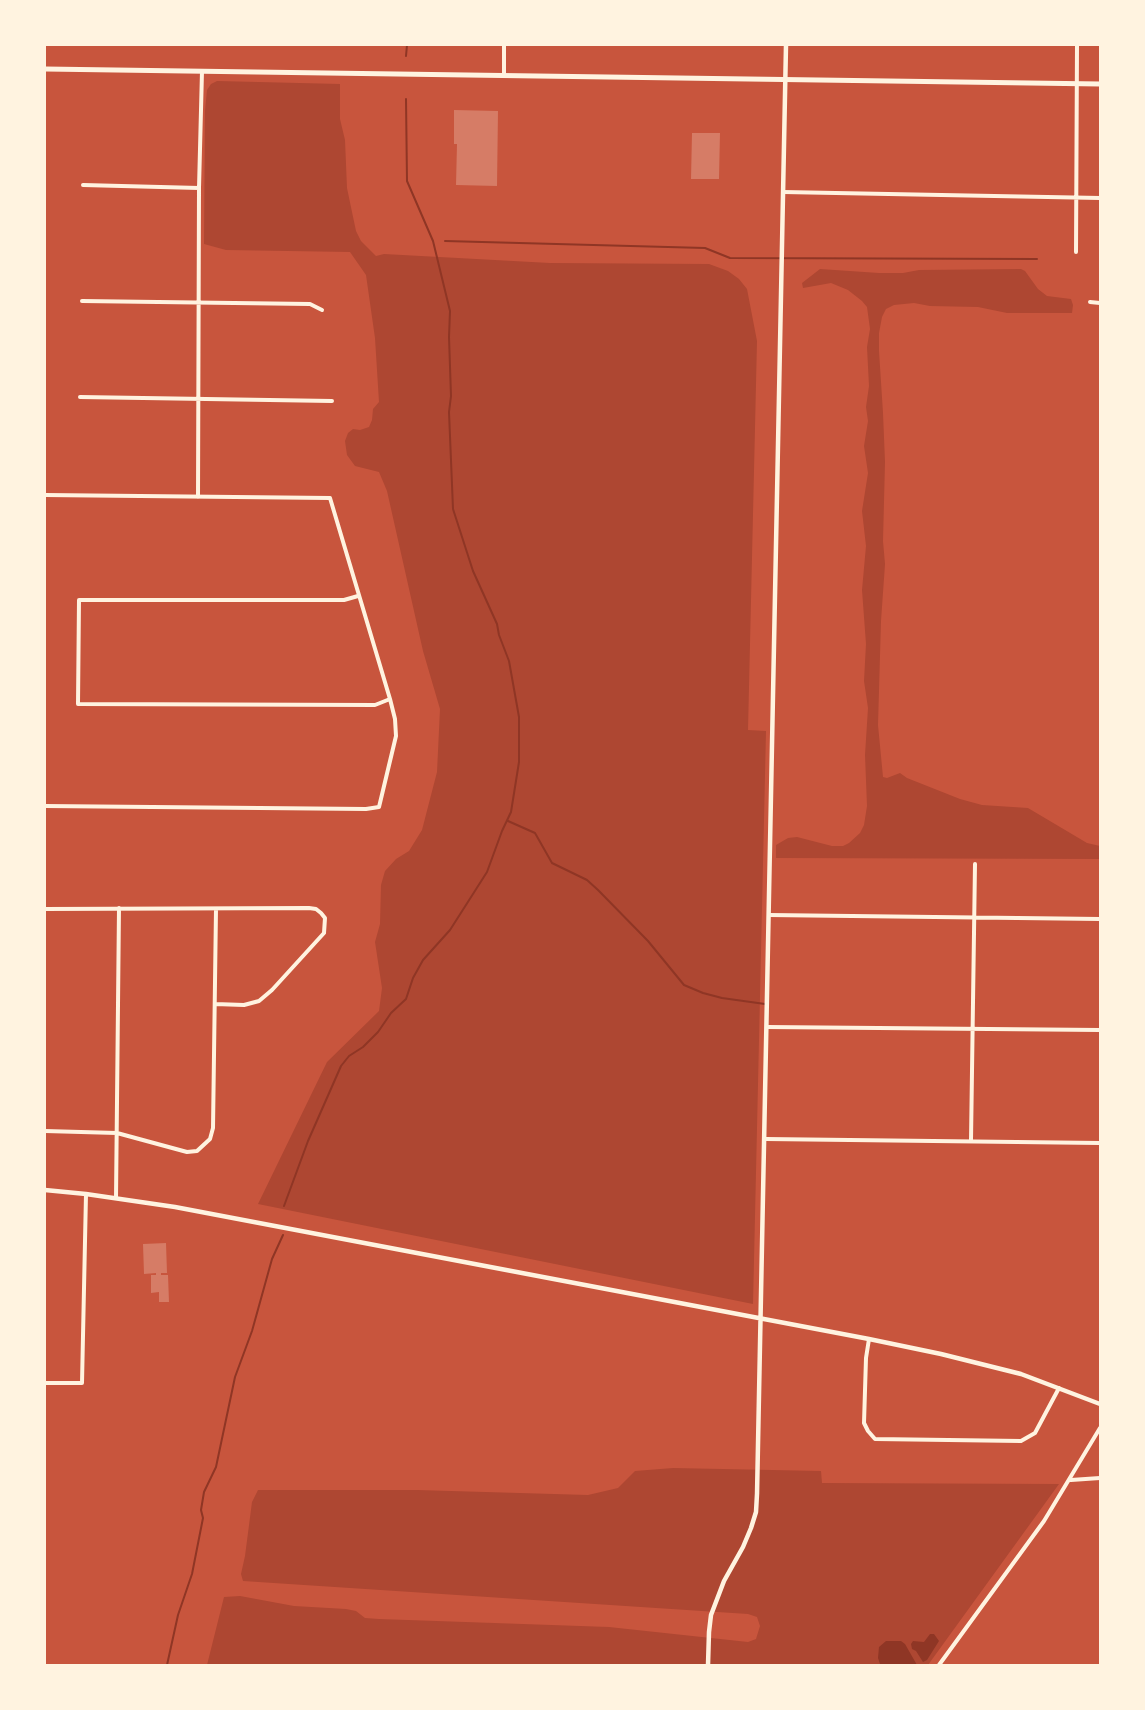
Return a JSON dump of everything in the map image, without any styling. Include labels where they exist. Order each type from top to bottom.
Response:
[{"type":"main road","points":[[45,69],[1100,84]]},
{"type":"street","points":[[504,45],[504,75]]},
{"type":"street","points":[[708,1665],[709,1632],[716,1598],[743,1547],[756,1512],[766,1139],[786,45]]},
{"type":"street","points":[[1076,252],[1077,45]]},
{"type":"street","points":[[198,497],[199,188],[202,70]]},
{"type":"street","points":[[83,185],[199,188]]},
{"type":"street","points":[[782,192],[1100,198]]},
{"type":"street","points":[[82,301],[310,304],[322,310]]},
{"type":"street","points":[[1090,302],[1100,303]]},
{"type":"street","points":[[80,397],[332,401]]},
{"type":"street","points":[[45,495],[330,498],[390,699],[396,736],[379,807],[354,809],[45,806]]},
{"type":"street","points":[[358,596],[344,600],[79,600],[78,704],[375,705],[390,699]]},
{"type":"street","points":[[971,1140],[975,864]]},
{"type":"street","points":[[45,909],[316,909],[325,918],[324,933],[259,1001],[244,1005],[215,1005]]},
{"type":"street","points":[[116,1198],[119,909]]},
{"type":"street","points":[[45,1131],[117,1133],[187,1152],[197,1151],[210,1139],[213,1128],[216,909]]},
{"type":"street","points":[[769,915],[1100,919]]},
{"type":"street","points":[[767,1027],[1100,1030]]},
{"type":"street","points":[[766,1139],[1100,1143]]},
{"type":"street","points":[[45,1190],[116,1198],[269,1224],[868,1340],[1001,1369],[1059,1387],[1100,1404]]},
{"type":"street","points":[[45,1383],[82,1383],[86,1194]]},
{"type":"street","points":[[868,1340],[864,1423],[875,1439],[1021,1441],[1035,1433],[1059,1387]]},
{"type":"street","points":[[939,1665],[1044,1521],[1100,1428]]},
{"type":"street","points":[[1070,1480],[1100,1478]]},
{"type":"shaded area","points":[[217,81],[340,84],[340,119],[345,140],[347,188],[352,212],[356,231],[361,241],[376,256],[384,254],[550,263],[709,264],[728,271],[747,289],[757,341],[748,730],[766,731],[753,1304],[258,1204],[327,1062],[379,1011],[382,988],[375,942],[380,924],[381,885],[385,871],[396,859],[409,851],[422,830],[437,772],[440,709],[423,651],[387,491],[379,472],[355,466],[347,455],[345,441],[348,433],[353,429],[360,430],[369,427],[373,409],[379,402],[375,338],[366,275],[350,252],[226,250],[204,244],[205,111],[207,90]]},
{"type":"shaded area","points":[[820,269],[903,273],[919,270],[1021,269],[1047,296],[1071,299],[1072,313],[1007,313],[978,307],[930,306],[914,303],[894,305],[886,309],[882,317],[879,351],[885,462],[883,541],[885,564],[878,725],[883,777],[887,778],[900,773],[907,778],[960,799],[982,805],[1028,808],[1087,843],[1100,846],[1100,859],[776,858],[776,845],[788,838],[797,837],[832,846],[843,846],[849,843],[860,833],[864,825],[867,806],[865,755],[868,708],[864,681],[866,644],[862,590],[866,546],[862,511],[868,473],[864,446],[868,421],[866,407],[869,386],[867,347],[870,329],[867,307],[848,290],[831,283],[803,288],[802,283]]},
{"type":"shaded area","points":[[673,1468],[821,1471],[822,1483],[1059,1484],[928,1665],[207,1665],[224,1597],[240,1596],[294,1606],[346,1609],[356,1611],[365,1618],[609,1627],[748,1642],[756,1639],[760,1626],[757,1617],[748,1614],[243,1581],[241,1574],[252,1502],[258,1490],[417,1490],[588,1495],[618,1488],[635,1471]]},
{"type":"shaded area","points":[[930,1634],[934,1634],[939,1641],[927,1660],[923,1662],[912,1649],[911,1644],[913,1641],[924,1642]]},
{"type":"shaded area","points":[[886,1641],[901,1641],[905,1644],[917,1665],[880,1664],[879,1647]]},
{"type":"building","points":[[454,110],[498,111],[497,186],[456,185],[457,144],[454,144]]},
{"type":"building","points":[[692,133],[720,133],[719,179],[691,179]]},
{"type":"building","points":[[166,1243],[167,1273],[161,1273],[161,1275],[168,1275],[169,1302],[159,1302],[159,1292],[151,1293],[151,1275],[156,1275],[156,1273],[144,1274],[143,1244]]},
{"type":"waterway","points":[[406,56],[407,45]]},
{"type":"waterway","points":[[284,1206],[308,1141],[341,1066],[349,1056],[363,1047],[378,1032],[391,1013],[406,999],[413,978],[423,960],[450,930],[487,872],[511,812],[519,762],[519,717],[509,661],[497,624],[473,571],[453,509],[449,412],[451,396],[450,311],[433,241],[407,181],[406,99]]},
{"type":"waterway","points":[[445,241],[705,248],[730,258],[1037,259]]},
{"type":"waterway","points":[[508,821],[535,833],[552,863],[587,880],[598,890],[648,941],[684,985],[722,998],[765,1004]]},
{"type":"waterway","points":[[167,1665],[178,1615],[192,1574],[203,1518],[201,1510],[204,1492],[216,1467],[235,1377],[252,1331],[272,1259],[283,1235]]}]
